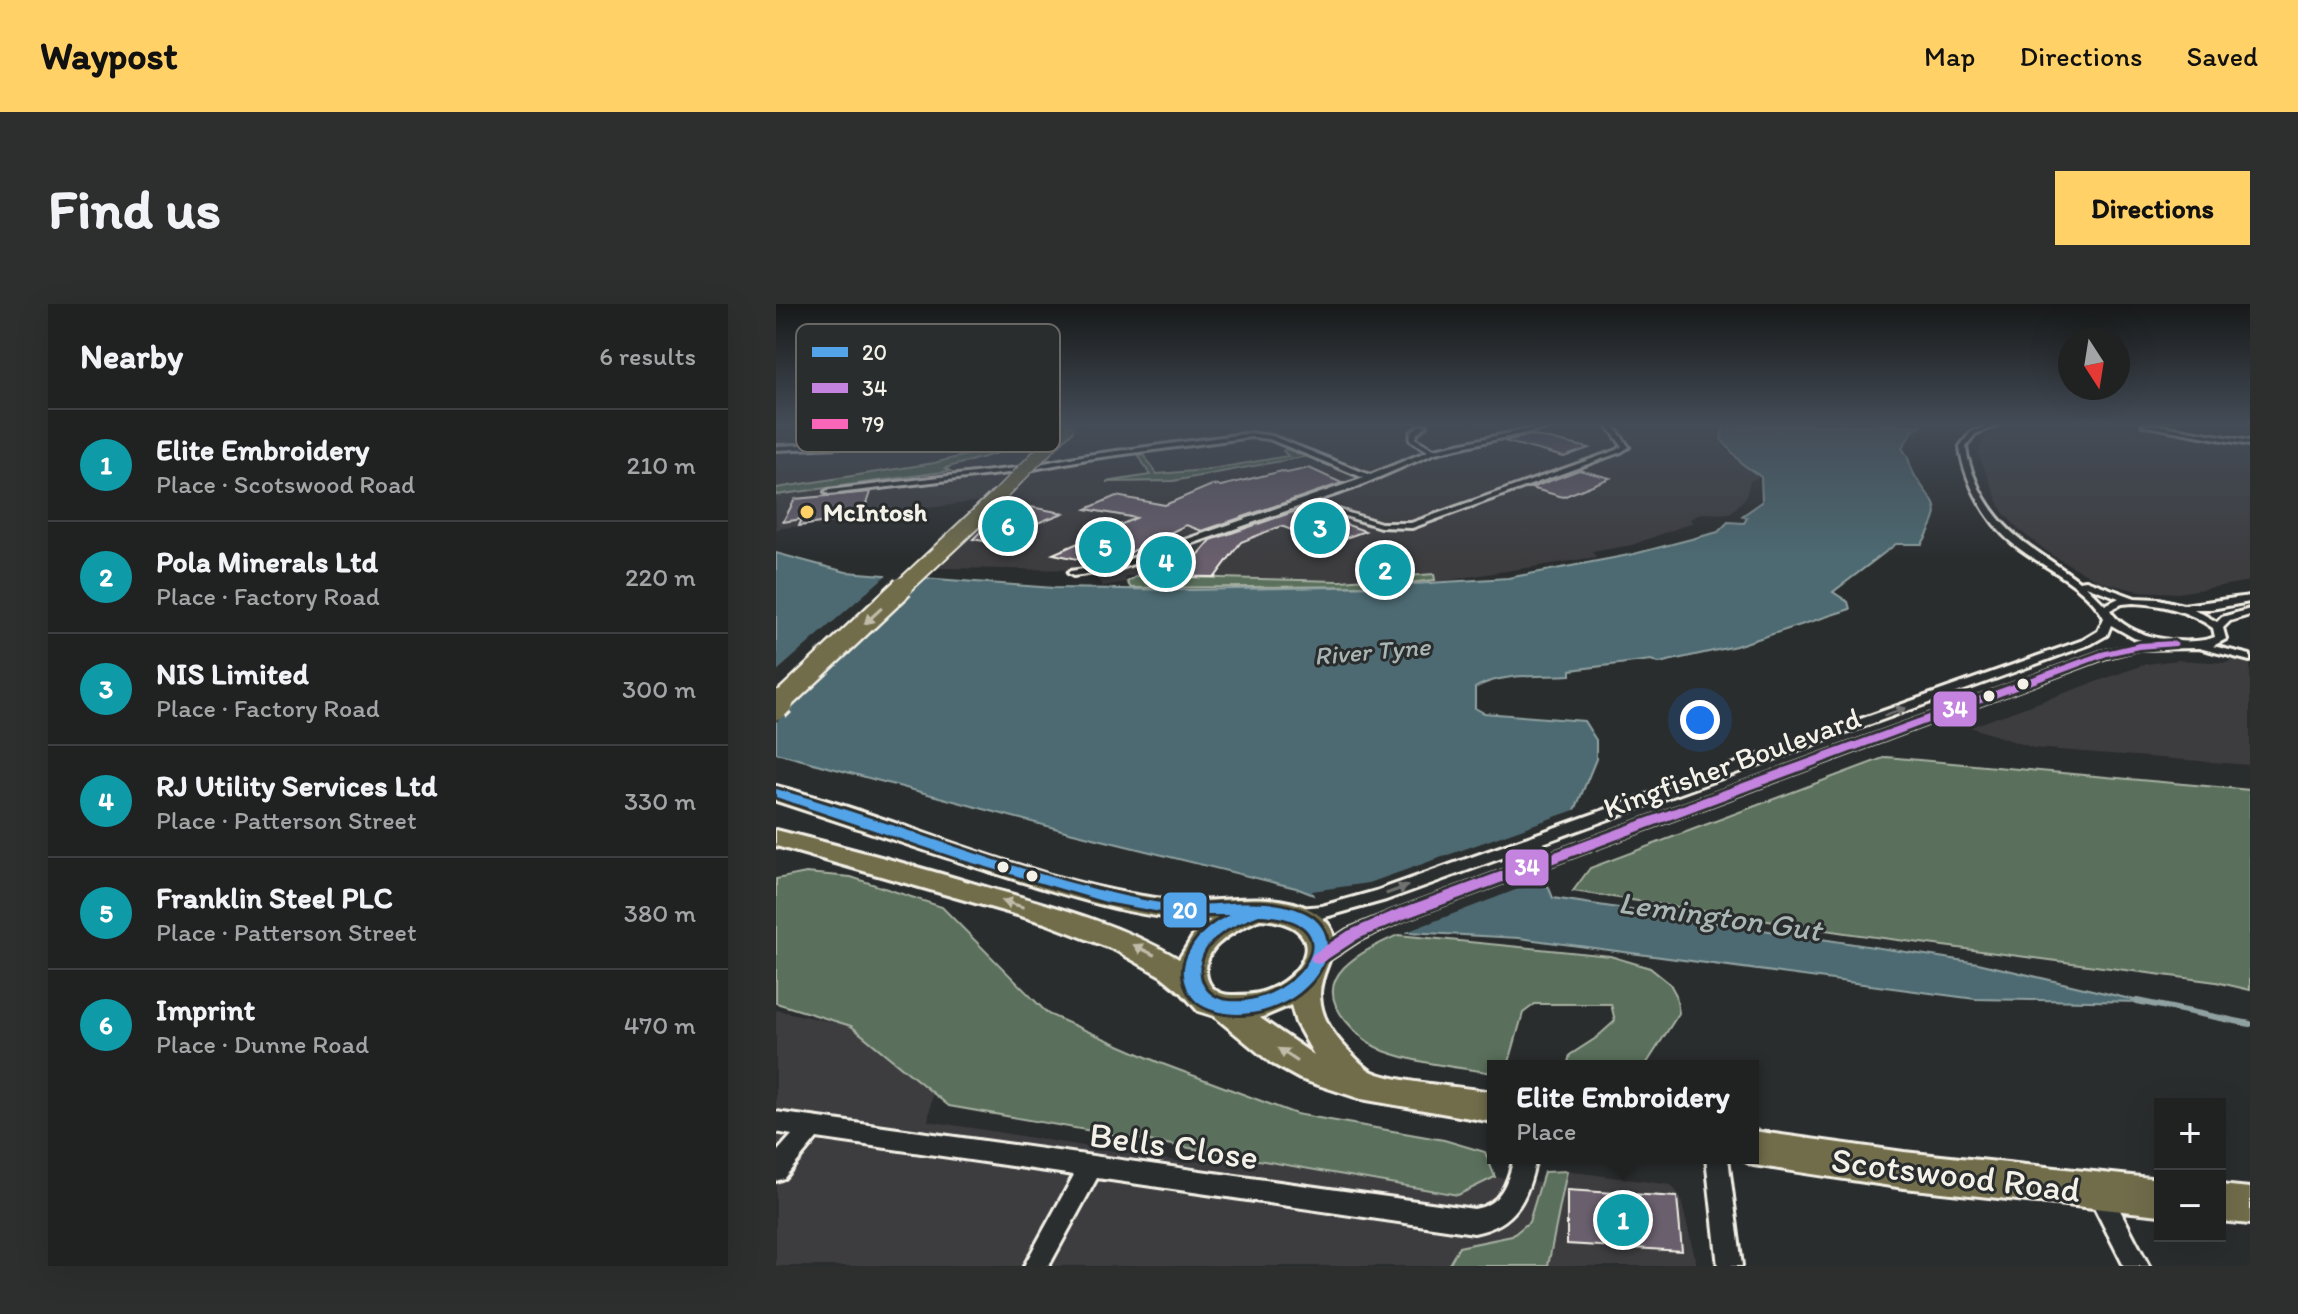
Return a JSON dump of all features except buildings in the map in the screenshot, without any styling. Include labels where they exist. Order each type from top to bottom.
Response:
[{"type":"highway","points":[[776,683],[1012,470]]},
{"type":"highway","points":[[776,707],[1027,470]]},
{"type":"main road","points":[[776,793],[973,859],[1095,894],[1172,909],[1269,909],[1308,913],[1305,919],[1318,936],[1321,960],[1304,991],[1307,1014],[1326,1047],[1361,1082]]},
{"type":"main road","points":[[776,838],[883,864],[1118,938],[1150,952],[1193,985],[1204,998],[1223,1006],[1290,1058],[1329,1075],[1487,1106]]},
{"type":"main road","points":[[1193,985],[1190,965],[1206,935],[1228,920],[1254,911]]},
{"type":"main road","points":[[1223,1006],[1262,1005],[1287,994],[1321,960]]},
{"type":"main road","name":"Scotswood Road","points":[[1759,1149],[1904,1170],[2154,1196]]},
{"type":"main road","points":[[2226,1204],[2250,1206]]},
{"type":"street","points":[[829,492],[1017,470]]},
{"type":"street","points":[[1351,470],[1371,478]]},
{"type":"street","points":[[1073,573],[1113,568],[1390,470]]},
{"type":"street","points":[[1305,502],[1380,525],[1412,526],[1567,470]]},
{"type":"street","points":[[1968,470],[1980,501],[2002,532],[2068,577],[2139,601]]},
{"type":"street","points":[[2068,577],[2106,614],[2140,636],[2250,656]]},
{"type":"street","points":[[2106,614],[2120,601],[2211,606],[2250,599]]},
{"type":"street","points":[[2167,605],[2195,613],[2250,656]]},
{"type":"street","points":[[2195,646],[2212,644],[2226,619],[2250,612]]},
{"type":"street","name":"Kingfisher Boulevard","points":[[1308,913],[1380,896],[2087,642],[2103,633],[2106,614]]},
{"type":"street","name":"Kingfisher Boulevard","points":[[1321,960],[1399,915],[2104,654],[2139,646],[2173,644]]},
{"type":"street","name":"Bells Close","points":[[776,1122],[1474,1221],[1495,1216],[1508,1205],[1517,1188],[1523,1164]]},
{"type":"street","points":[[776,1170],[813,1127]]},
{"type":"street","points":[[1718,1164],[1730,1266]]},
{"type":"street","points":[[1036,1266],[1090,1168]]},
{"type":"street","points":[[2098,1191],[2137,1266]]},
{"type":"shaded area","points":[[776,470],[1750,470],[1761,476],[1750,481],[1746,497],[1730,514],[1702,513],[1690,519],[1694,522],[1632,545],[1592,552],[1596,557],[1436,582],[1431,574],[1375,580],[1126,576],[1125,582],[1103,586],[1090,570],[939,568],[1009,497],[776,529]]},
{"type":"shaded area","points":[[1985,470],[2250,470],[2250,581],[2178,593],[2138,591],[2102,582],[2053,556],[2019,530],[2002,511]]},
{"type":"shaded area","points":[[2250,653],[2250,765],[2034,748],[1970,727],[2146,664],[2178,660],[2226,663]]},
{"type":"shaded area","points":[[776,1010],[851,1026],[933,1091],[928,1121],[1184,1162],[1239,1158],[1458,1195],[1495,1177],[1542,1182],[1544,1172],[1567,1171],[1671,1185],[1680,1196],[1697,1266],[776,1266]]},
{"type":"green space","points":[[890,470],[950,471],[776,495],[776,488]]},
{"type":"green space","points":[[1147,470],[1154,470],[1157,474],[1233,470],[1173,481],[1106,482],[1150,475]]},
{"type":"green space","points":[[1434,574],[1435,580],[1381,586],[1131,588],[1127,582],[1137,576],[1340,581]]},
{"type":"green space","points":[[1886,757],[2250,790],[2250,990],[2216,982],[1845,933],[1573,891],[1590,868]]},
{"type":"green space","points":[[806,873],[851,877],[942,907],[1048,1014],[1160,1063],[1296,1114],[1444,1140],[1485,1152],[1487,1164],[1495,1177],[1458,1195],[949,1106],[851,1026],[776,1003],[776,879]]},
{"type":"green space","points":[[1398,935],[1610,956],[1650,968],[1670,984],[1676,995],[1679,1013],[1649,1060],[1569,1060],[1570,1055],[1615,1021],[1611,1004],[1535,1004],[1523,1013],[1510,1060],[1487,1060],[1487,1072],[1438,1065],[1384,1051],[1373,1045],[1354,1030],[1336,1005],[1333,991],[1336,978],[1344,967]]},
{"type":"green space","points":[[1567,1171],[1548,1266],[1448,1266],[1459,1247],[1512,1236],[1529,1222],[1544,1172]]},
{"type":"water","name":"River Tyne","points":[[1751,470],[1912,470],[1933,502],[1936,514],[1922,544],[1896,544],[1833,592],[1848,602],[1850,609],[1736,646],[1659,663],[1651,660],[1571,670],[1571,675],[1509,677],[1475,688],[1475,708],[1484,713],[1584,721],[1596,740],[1596,759],[1546,881],[1553,898],[1978,963],[2143,1002],[1975,999],[1519,938],[1407,932],[1296,888],[1069,832],[776,753],[776,553],[846,572],[1054,588],[1189,590],[1381,586],[1508,578],[1634,554],[1718,532],[1728,522],[1744,523],[1747,518],[1742,516],[1762,502],[1761,477]]},
{"type":"pier","points":[[891,571],[929,574],[776,722],[776,672]]},
{"type":"pier","points":[[1580,808],[1552,876],[1401,934],[1316,900],[1312,891],[1369,883]]},
{"type":"waterway","name":"Lemington Gut","points":[[2137,1001],[2250,1024]]},
{"type":"transit line","name":"34","points":[[1318,958],[1353,935],[1399,915],[2104,654],[2139,646],[2173,644]]},
{"type":"transit line","name":"20","points":[[776,793],[970,857],[1106,897],[1177,910],[1243,909],[1292,913],[1316,930],[1321,943],[1319,957],[1300,983],[1286,994],[1257,1006],[1229,1008],[1208,1002],[1195,990],[1191,974],[1194,956],[1205,938],[1225,923],[1254,911]]},
{"type":"place","name":"McIntosh","points":[[807,512]]},
{"type":"place","name":"Imprint","points":[[1008,526]]},
{"type":"place","name":"NIS Limited","points":[[1320,528]]},
{"type":"place","name":"Franklin Steel PLC","points":[[1105,547]]},
{"type":"place","name":"RJ Utility Services Ltd","points":[[1166,562]]},
{"type":"place","name":"Pola Minerals Ltd","points":[[1385,570]]},
{"type":"place","name":"Elite Embroidery","points":[[1623,1220]]}]
